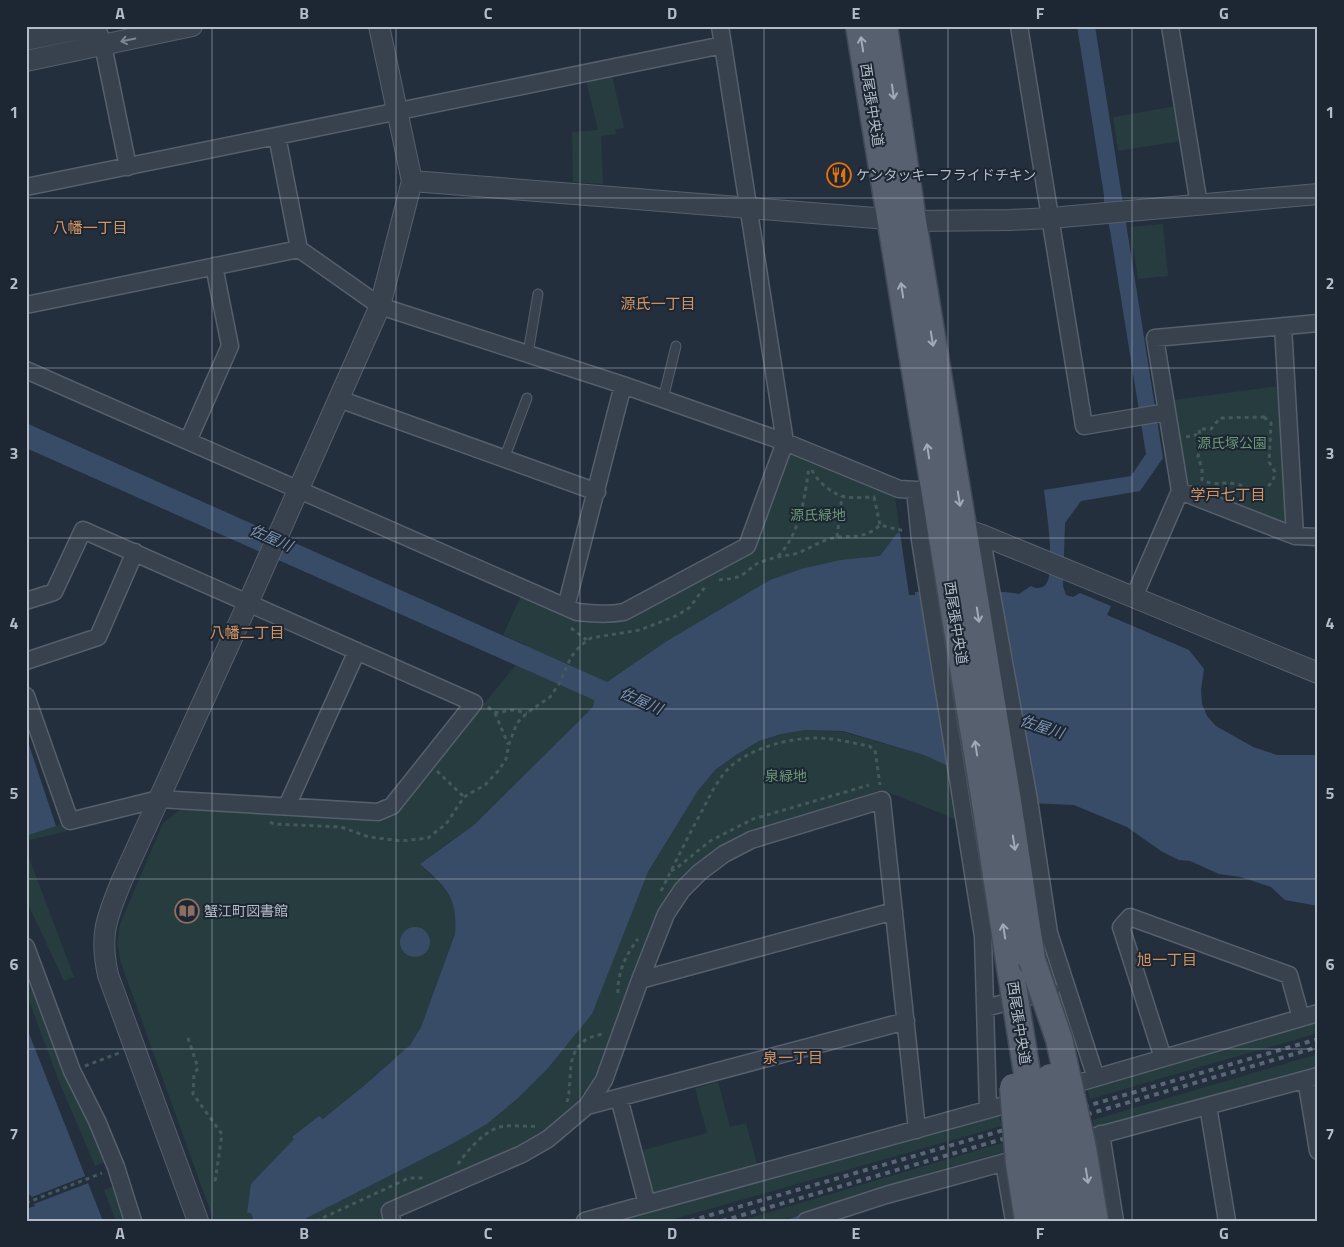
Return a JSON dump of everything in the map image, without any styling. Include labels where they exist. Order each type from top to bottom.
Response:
[{"type":"main road","name":"西尾張中央道","points":[[859,26],[968,544],[1073,1221]]},
{"type":"main road","name":"西尾張中央道","points":[[884,26],[924,490],[968,544]]},
{"type":"main road","name":"西尾張中央道","points":[[1007,797],[1012,980],[1051,1221]]},
{"type":"main road","points":[[1032,960],[1059,1039],[1083,1148],[1095,1221]]},
{"type":"main road","points":[[1012,980],[1007,1007],[1019,1162],[1028,1221]]},
{"type":"street","points":[[26,40],[99,32],[192,26]]},
{"type":"street","points":[[198,1221],[108,975],[103,953],[105,924],[122,880],[380,306],[412,181],[379,26]]},
{"type":"street","points":[[26,370],[577,612],[611,615],[624,612],[747,546],[785,442],[720,26]]},
{"type":"street","points":[[1019,26],[1084,426],[1164,413]]},
{"type":"street","points":[[1170,26],[1199,205]]},
{"type":"street","points":[[26,61],[99,32]]},
{"type":"street","points":[[99,32],[128,167]]},
{"type":"street","points":[[26,188],[723,45]]},
{"type":"street","points":[[277,136],[299,249],[380,306],[623,385],[785,442],[808,458],[899,489],[924,490],[920,537],[983,936],[988,1110]]},
{"type":"street","points":[[412,181],[901,220],[1051,218],[1318,194]]},
{"type":"street","points":[[26,305],[299,249]]},
{"type":"street","points":[[188,441],[230,346],[214,266]]},
{"type":"street","points":[[1134,597],[1180,491],[1164,413],[1155,338],[1318,323]]},
{"type":"street","points":[[1283,326],[1295,536]]},
{"type":"street","points":[[566,607],[623,385]]},
{"type":"street","points":[[339,399],[597,492]]},
{"type":"street","points":[[1180,491],[1295,536],[1318,537]]},
{"type":"street","points":[[26,600],[54,592],[83,530],[474,703],[392,806],[378,812],[159,799],[70,821],[26,696]]},
{"type":"street","points":[[968,544],[1045,560],[1318,673]]},
{"type":"street","points":[[26,661],[98,637],[135,552]]},
{"type":"street","points":[[287,806],[357,651]]},
{"type":"street","points":[[1007,797],[1096,1078]]},
{"type":"street","points":[[392,1221],[390,1211],[522,1154],[548,1140],[588,1106],[604,1080],[666,914],[682,890],[700,872],[724,854],[751,840],[882,800],[917,1130]]},
{"type":"street","points":[[640,980],[894,911]]},
{"type":"street","points":[[1163,1058],[1121,927],[1130,917],[1289,975],[1301,1018]]},
{"type":"street","points":[[26,947],[72,1071],[98,1121],[116,1167],[133,1221]]},
{"type":"street","points":[[985,1008],[1066,987]]},
{"type":"street","points":[[586,1221],[988,1110],[1318,1013]]},
{"type":"street","points":[[588,1106],[906,1021]]},
{"type":"street","points":[[806,1221],[886,1195],[1312,1077],[1318,1151]]},
{"type":"street","points":[[619,1098],[647,1204]]},
{"type":"street","points":[[1208,1106],[1227,1221]]},
{"type":"street","points":[[1101,1134],[1115,1221]]},
{"type":"street","points":[[1004,1163],[1014,1221]]},
{"type":"lane","points":[[528,354],[538,294]]},
{"type":"lane","points":[[663,399],[676,346]]},
{"type":"lane","points":[[504,459],[527,398]]},
{"type":"path","points":[[1220,418],[1267,418],[1271,423],[1269,462],[1275,472],[1273,482],[1266,488],[1255,491],[1235,483],[1211,484],[1202,480],[1202,469],[1198,456],[1201,444],[1199,429],[1211,429],[1220,418]]},
{"type":"path","points":[[808,458],[813,474],[830,490],[842,496],[874,497],[892,486]]},
{"type":"path","points":[[777,556],[784,550],[795,527],[806,488],[808,458]]},
{"type":"path","points":[[837,538],[842,496]]},
{"type":"path","points":[[874,497],[880,525]]},
{"type":"path","points":[[718,580],[738,577],[750,567],[762,561],[777,556],[794,554],[826,540],[865,536],[873,532],[880,525]]},
{"type":"path","points":[[880,525],[920,537]]},
{"type":"path","points":[[559,684],[571,657],[580,646],[591,638],[640,630],[676,616],[689,608],[703,589],[711,582]]},
{"type":"path","points":[[474,703],[484,704],[494,712],[501,714],[509,710],[518,710],[527,714]]},
{"type":"path","points":[[494,712],[509,744]]},
{"type":"path","points":[[659,894],[720,778],[729,768],[764,747],[792,740],[818,738],[869,746],[875,750],[882,800]]},
{"type":"path","points":[[426,763],[444,776],[464,797]]},
{"type":"path","points":[[618,999],[618,984],[621,971],[626,959],[642,934]]},
{"type":"path","points":[[563,1108],[569,1095],[572,1059],[576,1051],[583,1041],[607,1031]]},
{"type":"path","points":[[188,1038],[198,1068],[194,1074],[193,1094],[222,1134],[215,1182]]},
{"type":"path","points":[[72,1071],[135,1047]]},
{"type":"path","points":[[455,1167],[474,1145],[491,1131],[503,1126],[538,1126],[545,1122]]},
{"type":"path","points":[[26,1203],[104,1172]]},
{"type":"path","points":[[316,1221],[409,1178],[434,1178]]},
{"type":"green space","points":[[612,75],[624,128],[615,129],[616,134],[601,136],[603,184],[573,182],[572,132],[598,130],[586,80]]},
{"type":"green space","points":[[1176,106],[1182,141],[1118,151],[1113,117]]},
{"type":"green space","points":[[1163,224],[1168,276],[1138,279],[1130,227]]},
{"type":"green space","name":"源氏塚公園","points":[[1279,386],[1288,520],[1281,524],[1192,487],[1185,478],[1173,400]]},
{"type":"green space","name":"源氏緑地","points":[[794,453],[895,496],[900,533],[897,533],[880,556],[824,564],[770,580],[594,699],[593,707],[474,825],[420,864],[448,893],[455,909],[456,920],[455,934],[421,1027],[410,1045],[366,1084],[323,1119],[293,1137],[294,1139],[248,1213],[251,1213],[254,1221],[214,1221],[121,963],[117,943],[120,924],[163,823],[182,808],[397,809],[516,665],[526,645],[503,635],[521,596],[576,617],[587,620],[612,621],[753,550],[787,457]]},
{"type":"green space","name":"泉緑地","points":[[805,730],[843,732],[924,755],[948,765],[957,820],[888,792],[878,791],[740,834],[719,847],[695,866],[609,1050],[592,1081],[572,1109],[541,1135],[516,1150],[381,1205],[384,1221],[301,1221],[452,1144],[487,1124],[517,1099],[629,919],[648,872],[697,792],[715,770],[759,741],[781,734]]},
{"type":"green space","points":[[65,823],[67,831],[26,841],[26,836]]},
{"type":"green space","points":[[26,850],[74,977],[64,981],[26,900]]},
{"type":"green space","points":[[26,960],[108,1161],[95,1166],[58,1079],[26,992]]},
{"type":"green space","points":[[1318,1020],[1318,1033],[1090,1099],[1087,1087]]},
{"type":"green space","points":[[1318,1054],[1318,1068],[1095,1129],[1093,1120]]},
{"type":"green space","points":[[718,1082],[730,1127],[746,1123],[758,1168],[655,1194],[651,1192],[640,1151],[707,1133],[695,1088]]},
{"type":"green space","points":[[999,1116],[1002,1126],[667,1221],[618,1221]]},
{"type":"green space","points":[[1005,1142],[1007,1151],[915,1177],[780,1221],[740,1221]]},
{"type":"green space","points":[[117,1185],[130,1221],[116,1221],[104,1190]]},
{"type":"water","name":"佐屋川","points":[[1077,26],[1095,26],[1163,458],[1140,491],[1081,501],[1065,523],[1063,586],[1066,595],[1073,597],[1080,593],[1111,606],[1107,615],[1189,650],[1204,669],[1201,690],[1202,704],[1207,716],[1216,726],[1253,747],[1277,755],[1318,755],[1318,906],[1285,900],[1271,887],[1241,877],[1219,874],[1190,861],[1179,860],[1161,851],[1127,827],[1074,805],[1029,803],[924,755],[843,731],[805,730],[781,734],[759,741],[736,755],[715,770],[697,792],[648,872],[592,1014],[548,1068],[517,1099],[487,1124],[452,1144],[301,1221],[254,1221],[251,1213],[247,1213],[251,1184],[294,1139],[292,1137],[319,1116],[323,1119],[366,1084],[410,1045],[421,1027],[455,934],[455,921],[452,901],[448,894],[437,880],[420,864],[474,825],[593,707],[594,700],[26,448],[26,423],[607,682],[667,641],[770,580],[801,569],[840,560],[880,556],[897,533],[900,533],[909,595],[915,595],[915,592],[1005,592],[1019,594],[1031,586],[1035,588],[1043,587],[1049,577],[1050,567],[1050,539],[1044,490],[1131,476],[1146,454],[1110,230],[1104,205]]},
{"type":"water","points":[[26,736],[56,826],[26,836]]},
{"type":"water","points":[[415,927],[426,931],[430,942],[426,953],[415,957],[404,953],[400,942],[404,931]]},
{"type":"water","points":[[26,1026],[103,1221],[26,1221]]},
{"type":"pier","points":[[88,1175],[91,1182],[34,1204],[35,1206],[26,1209],[26,1196],[30,1195],[32,1197]]},
{"type":"waterway","points":[[790,1221],[804,1216]]},
{"type":"railway","points":[[690,1221],[1318,1039]]},
{"type":"railway","points":[[722,1221],[1318,1047]]},
{"type":"place","name":"ケンタッキーフライドチキン","points":[[839,175]]},
{"type":"place","name":"蟹江町図書館","points":[[187,911]]},
{"type":"district","name":"八幡一丁目","points":[[90,228]]},
{"type":"district","name":"源氏一丁目","points":[[658,304]]},
{"type":"district","name":"学戸七丁目","points":[[1228,495]]},
{"type":"district","name":"八幡二丁目","points":[[247,633]]},
{"type":"district","name":"旭一丁目","points":[[1167,960]]},
{"type":"district","name":"泉一丁目","points":[[793,1058]]}]
